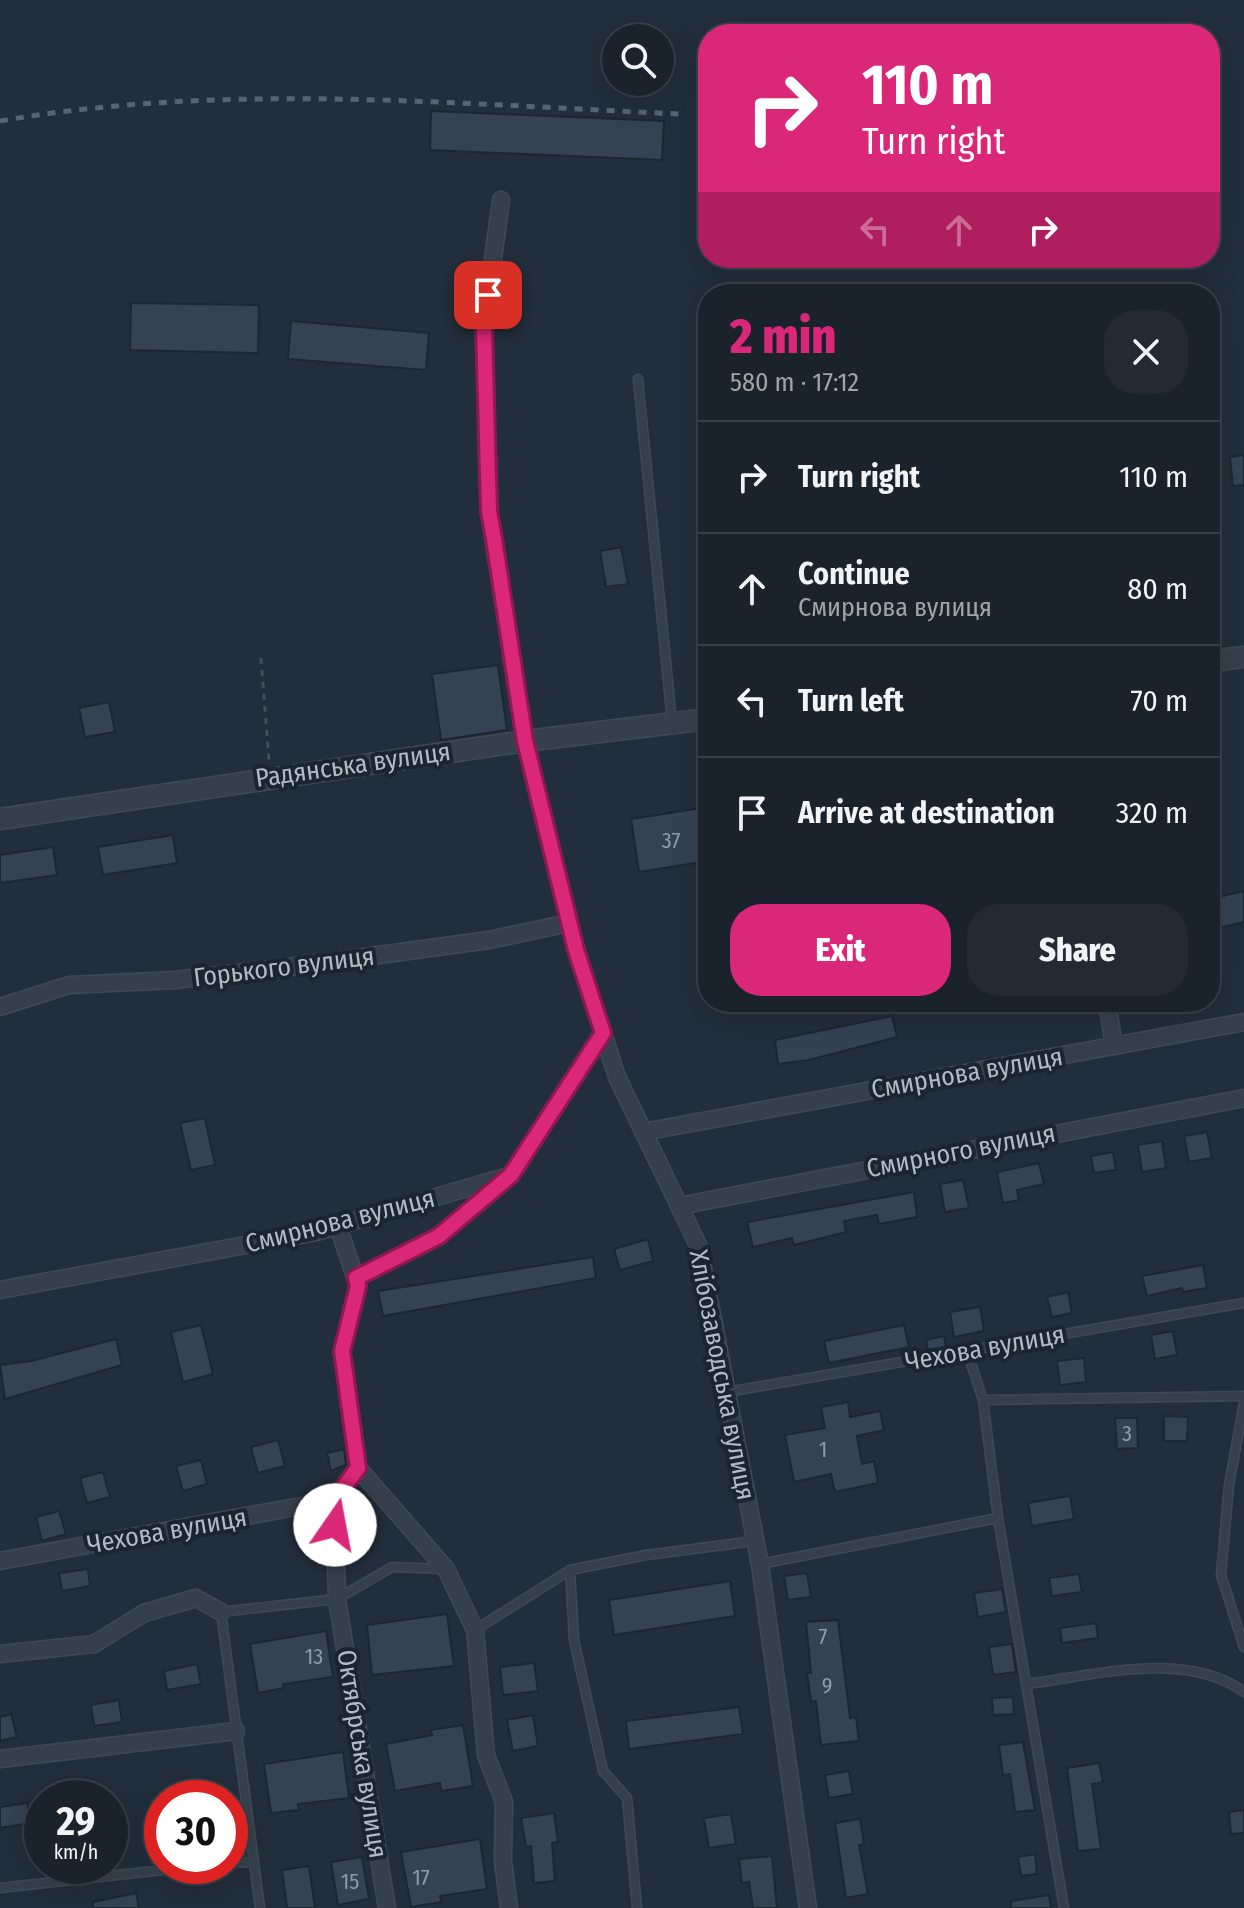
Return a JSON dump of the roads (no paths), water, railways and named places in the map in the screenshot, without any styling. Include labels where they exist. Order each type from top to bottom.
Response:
[{"type":"street","name":"Хлібозаводська вулиця","points":[[501,200],[484,326],[489,511],[525,741],[569,923],[617,1077],[699,1247],[760,1565],[808,1908]]},
{"type":"street","points":[[1220,660],[1244,657]]},
{"type":"street","name":"Радянська вулиця","points":[[0,819],[270,777],[698,720]]},
{"type":"street","name":"Горького вулиця","points":[[0,1007],[69,985],[175,980],[313,964],[489,940],[569,923]]},
{"type":"street","points":[[1109,1012],[1114,1046]]},
{"type":"street","name":"Смирнова вулиця","points":[[643,1132],[1244,1022]]},
{"type":"street","points":[[356,1278],[439,1236],[511,1175],[603,1033]]},
{"type":"street","name":"Смирного вулиця","points":[[679,1206],[1244,1098]]},
{"type":"street","name":"Смирнова вулиця","points":[[0,1290],[338,1226],[511,1175]]},
{"type":"street","points":[[338,1226],[358,1286],[342,1351],[358,1468],[446,1569],[475,1630],[486,1755],[504,1802],[503,1861],[509,1908]]},
{"type":"street","points":[[334,1500],[358,1468]]},
{"type":"street","name":"Чехова вулиця","points":[[0,1561],[334,1500]]},
{"type":"street","name":"Октябрська вулиця","points":[[334,1500],[337,1599],[387,1908]]},
{"type":"street","points":[[0,1654],[94,1644],[144,1613],[196,1598],[221,1612]]},
{"type":"street","points":[[0,1759],[236,1731]]},
{"type":"lane","points":[[638,379],[673,723]]},
{"type":"lane","name":"Чехова вулиця","points":[[727,1392],[1244,1303]]},
{"type":"lane","points":[[967,1351],[983,1400],[998,1518],[1064,1908]]},
{"type":"lane","points":[[983,1400],[1244,1396]]},
{"type":"lane","points":[[1244,1403],[1229,1485],[1221,1575],[1244,1647]]},
{"type":"lane","points":[[760,1565],[998,1518]]},
{"type":"lane","points":[[475,1630],[570,1570],[646,1555],[755,1541]]},
{"type":"lane","points":[[260,1908],[221,1612],[337,1599],[392,1567],[446,1569]]},
{"type":"lane","points":[[570,1570],[574,1640],[603,1771],[627,1798],[637,1908]]},
{"type":"lane","points":[[1026,1684],[1166,1667],[1224,1678],[1244,1692]]},
{"type":"lane","points":[[248,1862],[252,1862]]},
{"type":"lane","points":[[0,1888],[144,1872]]},
{"type":"railway","points":[[0,121],[85,109],[254,99],[339,99],[680,114]]}]
